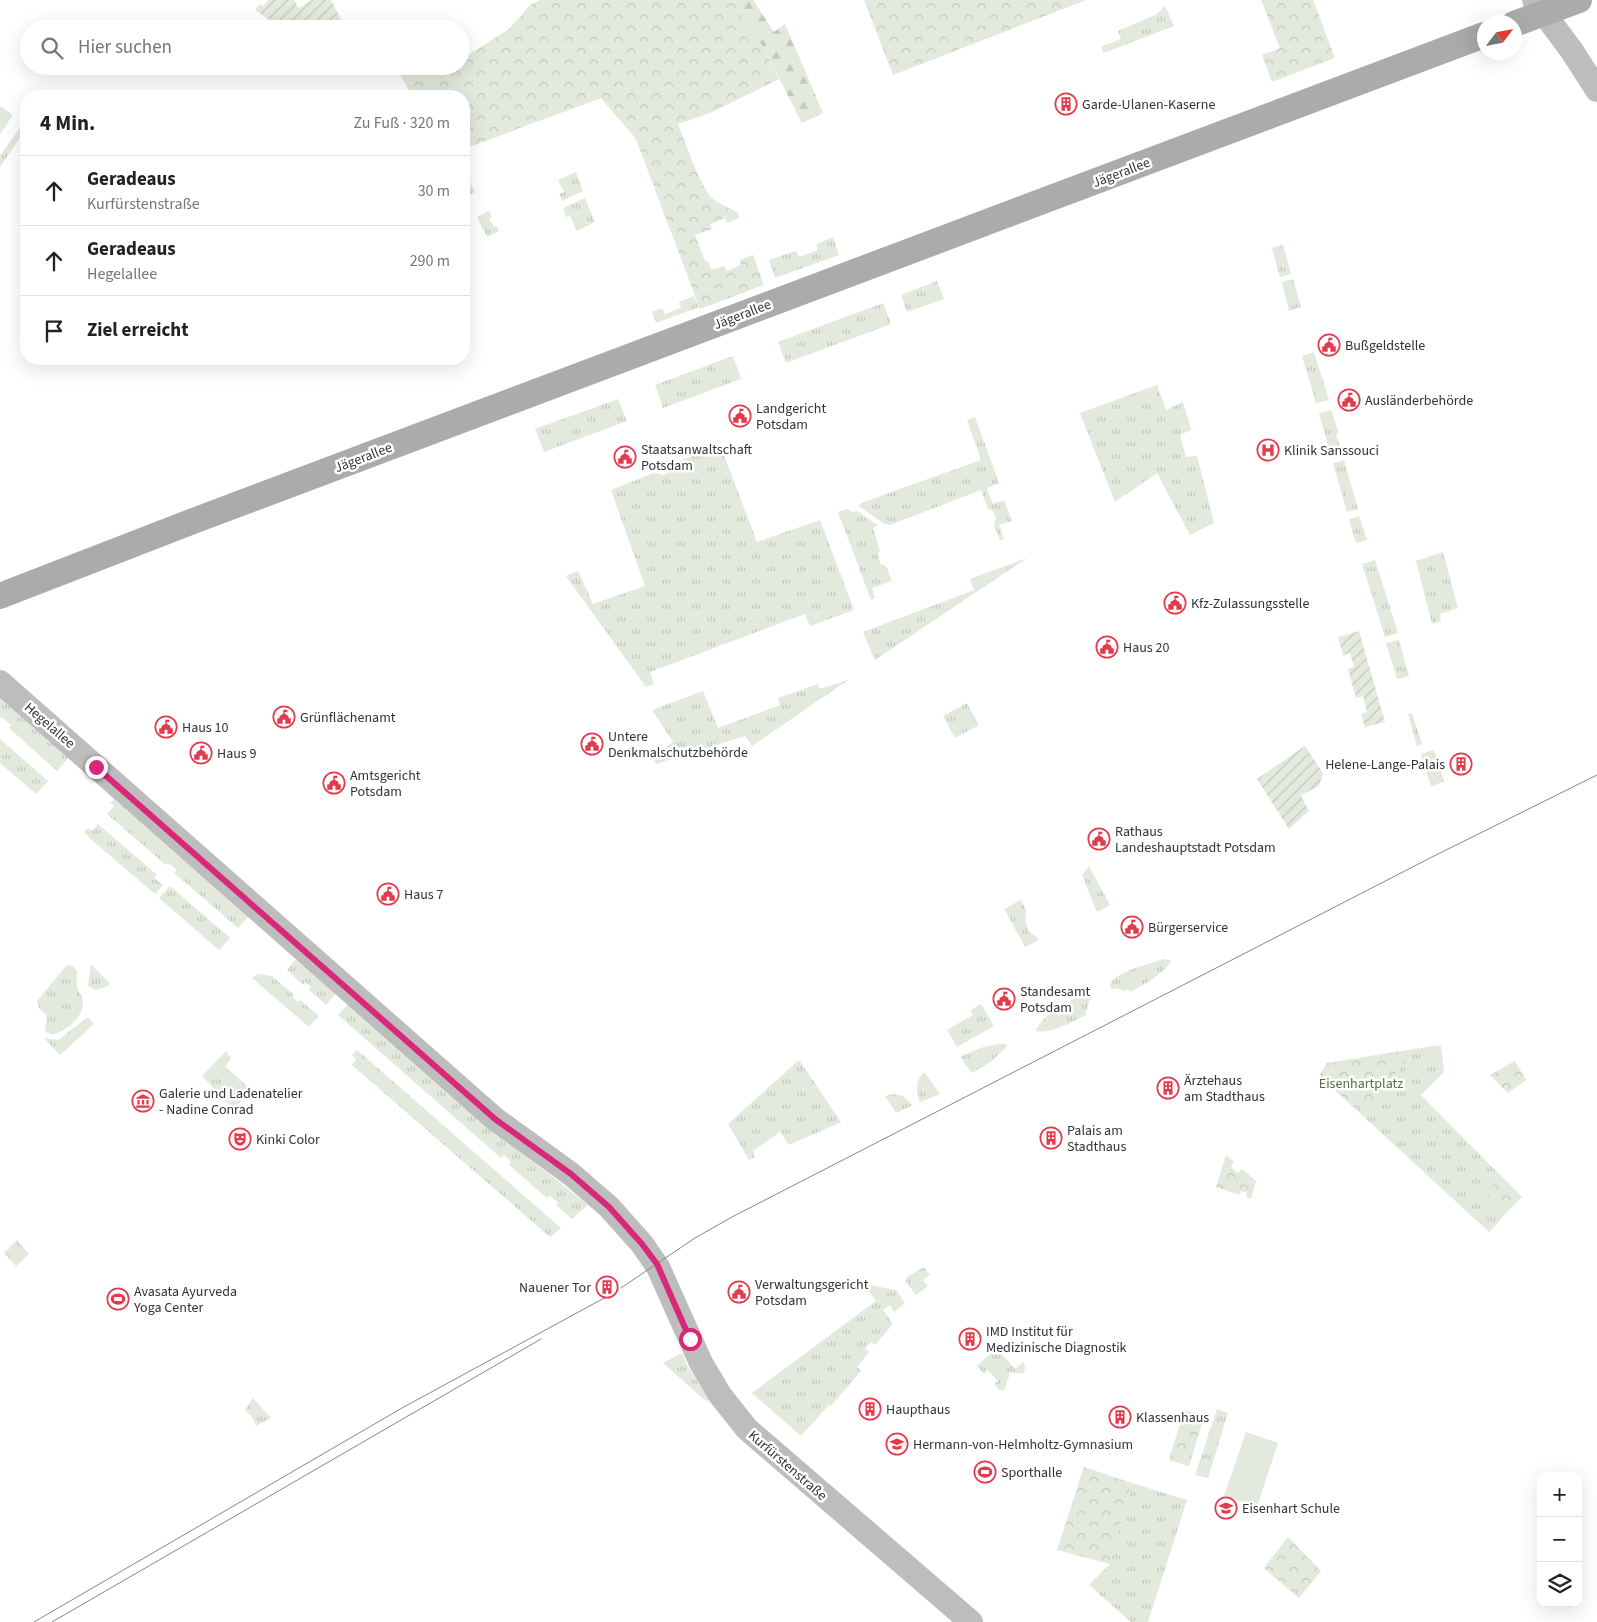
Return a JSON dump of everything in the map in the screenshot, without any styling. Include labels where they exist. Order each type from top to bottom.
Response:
[{"type":"main road","points":[[1522,19],[1539,7],[1579,0]]},
{"type":"main road","name":"Jägerallee","points":[[0,596],[204,516],[1477,38]]},
{"type":"street","points":[[1539,7],[1572,51],[1597,90]]},
{"type":"street","name":"Hegelallee","points":[[0,682],[495,1119],[571,1174],[609,1207],[642,1244],[658,1267]]},
{"type":"street","name":"Kurfürstenstraße","points":[[658,1267],[701,1363],[720,1395],[747,1429],[971,1622]]},
{"type":"green space","points":[[269,0],[294,0],[299,8],[312,0],[331,0],[341,20],[269,20],[255,10],[260,4],[263,6]]},
{"type":"green space","points":[[540,0],[733,0],[764,49],[779,79],[710,113],[678,124],[698,174],[707,191],[717,202],[738,213],[739,218],[727,223],[725,218],[710,224],[712,229],[695,235],[705,261],[708,261],[711,270],[724,266],[727,271],[741,265],[740,260],[753,255],[764,285],[700,309],[636,139],[601,98],[470,147],[470,90],[409,90],[400,75],[470,75],[470,54],[510,28],[530,5]]},
{"type":"green space","points":[[733,0],[753,0],[774,32],[785,24],[823,113],[802,123],[764,49]]},
{"type":"green space","points":[[864,0],[1086,0],[893,75]]},
{"type":"green space","points":[[1261,0],[1313,0],[1335,58],[1272,82],[1262,55],[1280,48]]},
{"type":"green space","points":[[1165,6],[1174,26],[1104,53],[1101,47],[1121,39],[1118,31],[1157,14]]},
{"type":"green space","points":[[0,106],[13,115],[0,134]]},
{"type":"green space","points":[[20,130],[20,138],[0,167],[0,156]]},
{"type":"green space","points":[[576,172],[583,191],[562,201],[559,194],[564,192],[558,180]]},
{"type":"green space","points":[[470,182],[475,192],[470,194]]},
{"type":"green space","points":[[585,198],[595,222],[577,231],[570,216],[566,217],[563,208]]},
{"type":"green space","points":[[489,211],[492,217],[489,218],[494,227],[497,226],[499,231],[487,237],[477,217]]},
{"type":"green space","points":[[833,237],[839,255],[775,278],[769,260],[795,251],[799,257],[818,250],[817,244]]},
{"type":"green space","points":[[1283,245],[1291,274],[1280,277],[1272,248]]},
{"type":"green space","points":[[1293,279],[1301,307],[1289,311],[1282,282]]},
{"type":"green space","points":[[937,281],[944,299],[907,312],[901,295]]},
{"type":"green space","points":[[694,296],[699,307],[656,323],[652,312],[662,308],[665,314],[681,308],[679,302]]},
{"type":"green space","points":[[883,303],[891,324],[786,363],[778,342]]},
{"type":"green space","points":[[1314,352],[1329,400],[1316,403],[1302,356]]},
{"type":"green space","points":[[733,356],[741,379],[663,408],[655,385]]},
{"type":"green space","points":[[1157,385],[1166,410],[1183,402],[1191,430],[1180,435],[1186,457],[1197,456],[1214,523],[1190,535],[1157,473],[1115,502],[1080,413]]},
{"type":"green space","points":[[618,399],[627,421],[544,452],[535,429]]},
{"type":"green space","points":[[1331,410],[1339,433],[1336,434],[1342,454],[1331,457],[1319,413]]},
{"type":"green space","points":[[975,417],[999,483],[987,488],[993,504],[1004,500],[1012,521],[999,525],[1004,539],[1000,541],[994,525],[996,518],[993,511],[988,509],[981,490],[890,525],[884,524],[859,506],[861,503],[981,460],[967,420]]},
{"type":"green space","points":[[720,445],[757,542],[820,520],[854,610],[810,626],[805,614],[650,672],[654,684],[646,687],[566,576],[578,571],[593,604],[645,586],[611,490],[653,473],[663,475],[676,468],[677,462]]},
{"type":"green space","points":[[1344,460],[1358,509],[1347,512],[1333,463]]},
{"type":"green space","points":[[847,509],[852,512],[857,511],[878,525],[873,528],[880,551],[878,553],[880,564],[886,566],[892,581],[872,588],[875,598],[871,600],[838,512]]},
{"type":"green space","points":[[1359,516],[1367,540],[1356,543],[1349,519]]},
{"type":"green space","points":[[1443,552],[1458,608],[1440,614],[1441,621],[1432,624],[1416,561]]},
{"type":"green space","points":[[1027,558],[875,660],[863,632],[974,590],[970,579]]},
{"type":"green space","points":[[1375,560],[1398,633],[1385,637],[1362,564]]},
{"type":"green space","points":[[1359,631],[1385,722],[1365,727],[1361,714],[1367,712],[1363,696],[1356,698],[1348,669],[1354,667],[1350,653],[1343,655],[1338,637]]},
{"type":"green space","points":[[1399,640],[1409,676],[1397,679],[1386,643]]},
{"type":"green space","points":[[848,680],[752,746],[745,736],[656,764],[652,757],[673,742],[652,710],[703,691],[718,728],[780,705],[778,698],[818,684],[820,689]]},
{"type":"green space","points":[[0,696],[69,757],[57,771],[9,728],[11,725],[2,717],[0,719]]},
{"type":"green space","points":[[967,703],[979,725],[955,738],[943,716]]},
{"type":"green space","points":[[1412,713],[1422,744],[1417,746],[1408,714]]},
{"type":"green space","points":[[0,739],[48,781],[36,794],[0,763]]},
{"type":"green space","points":[[1305,746],[1323,773],[1319,786],[1301,795],[1309,811],[1289,829],[1257,779]]},
{"type":"green space","points":[[1434,750],[1444,781],[1431,787],[1421,754]]},
{"type":"green space","points":[[114,799],[249,916],[238,928],[174,873],[177,870],[169,863],[166,865],[107,814],[114,806],[110,803]]},
{"type":"green space","points":[[98,824],[157,875],[154,878],[163,885],[155,894],[84,832],[88,828],[92,831]]},
{"type":"green space","points":[[1089,866],[1110,905],[1097,912],[1082,875]]},
{"type":"green space","points":[[170,886],[230,938],[219,950],[159,898]]},
{"type":"green space","points":[[1021,900],[1026,910],[1025,920],[1029,932],[1039,940],[1025,947],[1004,909]]},
{"type":"green space","points":[[297,958],[336,993],[326,1005],[309,990],[311,987],[305,982],[303,985],[287,970]]},
{"type":"green space","points":[[1164,959],[1171,962],[1157,976],[1141,986],[1130,992],[1127,989],[1124,991],[1116,988],[1111,989],[1110,985],[1113,980],[1126,972]]},
{"type":"green space","points":[[91,964],[110,984],[95,990],[88,986]]},
{"type":"green space","points":[[71,965],[77,970],[77,986],[83,1000],[83,1006],[78,1018],[74,1022],[52,1035],[45,1031],[47,1016],[39,1008],[37,1001],[66,966]]},
{"type":"green space","points":[[258,974],[272,976],[294,995],[292,997],[298,1002],[300,1000],[319,1016],[309,1027],[252,978]]},
{"type":"green space","points":[[1084,993],[1093,997],[1089,1001],[1085,1012],[1086,1015],[1055,1029],[1036,1031],[1043,1020],[1050,1014]]},
{"type":"green space","points":[[348,1004],[493,1131],[588,1205],[572,1219],[556,1205],[558,1202],[550,1196],[547,1198],[509,1165],[511,1162],[504,1155],[501,1158],[338,1015]]},
{"type":"green space","points":[[981,1004],[994,1026],[957,1047],[947,1030],[973,1015],[971,1010]]},
{"type":"green space","points":[[88,1017],[94,1024],[60,1055],[44,1038],[58,1040]]},
{"type":"green space","points":[[1005,1044],[1007,1046],[992,1061],[972,1073],[960,1057],[980,1048]]},
{"type":"green space","points":[[1441,1045],[1444,1072],[1421,1095],[1501,1176],[1486,1192],[1507,1212],[1489,1232],[1364,1117],[1414,1049]]},
{"type":"green space","name":"Eisenhartplatz","points":[[1414,1049],[1364,1117],[1319,1076],[1327,1063]]},
{"type":"green space","points":[[357,1050],[561,1228],[550,1237],[352,1065],[356,1059],[352,1055]]},
{"type":"green space","points":[[226,1051],[231,1058],[225,1067],[251,1089],[234,1110],[202,1076]]},
{"type":"green space","points":[[799,1060],[841,1122],[789,1145],[780,1132],[753,1151],[755,1157],[749,1160],[728,1124]]},
{"type":"green space","points":[[1515,1061],[1526,1080],[1508,1093],[1490,1075]]},
{"type":"green space","points":[[924,1072],[940,1094],[920,1102],[917,1090],[919,1079]]},
{"type":"green space","points":[[894,1094],[903,1096],[913,1105],[896,1113],[885,1096]]},
{"type":"green space","points":[[1226,1155],[1234,1162],[1231,1167],[1238,1173],[1242,1169],[1256,1181],[1251,1199],[1246,1197],[1247,1193],[1241,1191],[1240,1195],[1216,1187]]},
{"type":"green space","points":[[1501,1176],[1522,1197],[1507,1212],[1486,1192]]},
{"type":"green space","points":[[17,1240],[29,1254],[16,1266],[4,1253]]},
{"type":"green space","points":[[924,1267],[930,1275],[923,1280],[928,1286],[916,1295],[906,1282],[907,1277]]},
{"type":"green space","points":[[863,1284],[896,1290],[905,1303],[894,1312],[890,1305],[883,1310],[893,1324],[875,1345],[871,1342],[865,1348],[869,1352],[857,1367],[861,1371],[831,1406],[829,1405],[801,1436],[752,1393],[876,1301]]},
{"type":"green space","points":[[993,1344],[1015,1369],[1023,1362],[1025,1366],[1024,1373],[1010,1373],[1004,1391],[994,1384],[998,1381],[988,1370],[984,1374],[977,1366],[994,1350],[991,1346]]},
{"type":"green space","points":[[682,1353],[689,1369],[709,1399],[706,1401],[663,1363]]},
{"type":"green space","points":[[253,1398],[271,1418],[256,1426],[253,1418],[245,1410]]},
{"type":"green space","points":[[1217,1409],[1228,1413],[1208,1478],[1195,1475]]},
{"type":"green space","points":[[1184,1410],[1204,1417],[1189,1466],[1169,1460]]},
{"type":"green space","points":[[1246,1432],[1278,1443],[1257,1507],[1224,1496]]},
{"type":"green space","points":[[1084,1467],[1132,1483],[1110,1564],[1057,1550]]},
{"type":"green space","points":[[1132,1483],[1187,1500],[1148,1622],[1131,1622],[1089,1585],[1110,1564]]},
{"type":"green space","points":[[1288,1537],[1321,1571],[1299,1598],[1264,1568]]},
{"type":"tram line","points":[[621,1288],[695,1238],[732,1217],[1432,857],[1597,775]]},
{"type":"tram line","points":[[34,1622],[402,1408],[619,1290]]},
{"type":"tram line","points":[[52,1622],[541,1339]]},
{"type":"place","name":"Garde-Ulanen-Kaserne","points":[[1066,104]]},
{"type":"place","name":"Bußgeldstelle","points":[[1329,345]]},
{"type":"place","name":"Ausländerbehörde","points":[[1349,400]]},
{"type":"place","name":"Landgericht Potsdam","points":[[740,416]]},
{"type":"place","name":"Klinik Sanssouci","points":[[1268,450]]},
{"type":"place","name":"Staatsanwaltschaft Potsdam","points":[[625,457]]},
{"type":"place","name":"Kfz-Zulassungsstelle","points":[[1175,603]]},
{"type":"place","name":"Haus 20","points":[[1107,647]]},
{"type":"place","name":"Grünflächenamt","points":[[284,717]]},
{"type":"place","name":"Haus 10","points":[[166,727]]},
{"type":"place","name":"Untere Denkmalschutzbehörde","points":[[592,744]]},
{"type":"place","name":"Haus 9","points":[[201,753]]},
{"type":"place","name":"Helene-Lange-Palais","points":[[1461,764]]},
{"type":"place","name":"Amtsgericht Potsdam","points":[[334,783]]},
{"type":"place","name":"Rathaus Landeshauptstadt Potsdam","points":[[1099,839]]},
{"type":"place","name":"Haus 7","points":[[388,894]]},
{"type":"place","name":"Bürgerservice","points":[[1132,927]]},
{"type":"place","name":"Standesamt Potsdam","points":[[1004,999]]},
{"type":"place","name":"Ärztehaus am Stadthaus","points":[[1168,1088]]},
{"type":"place","name":"Galerie und Ladenatelier - Nadine Conrad","points":[[143,1101]]},
{"type":"place","name":"Palais am Stadthaus","points":[[1051,1138]]},
{"type":"place","name":"Kinki Color","points":[[240,1139]]},
{"type":"place","name":"Nauener Tor","points":[[607,1287]]},
{"type":"place","name":"Verwaltungsgericht Potsdam","points":[[739,1292]]},
{"type":"place","name":"Avasata Ayurveda Yoga Center","points":[[118,1299]]},
{"type":"place","name":"IMD Institut für Medizinische Diagnostik","points":[[970,1339]]},
{"type":"place","name":"Haupthaus","points":[[870,1409]]},
{"type":"place","name":"Klassenhaus","points":[[1120,1417]]},
{"type":"place","name":"Hermann-von-Helmholtz-Gymnasium","points":[[897,1444]]},
{"type":"place","name":"Sporthalle","points":[[985,1472]]},
{"type":"place","name":"Eisenhart Schule","points":[[1226,1508]]},
{"type":"route","points":[[96,767],[495,1119],[571,1174],[609,1207],[657,1264],[690,1339]]}]
